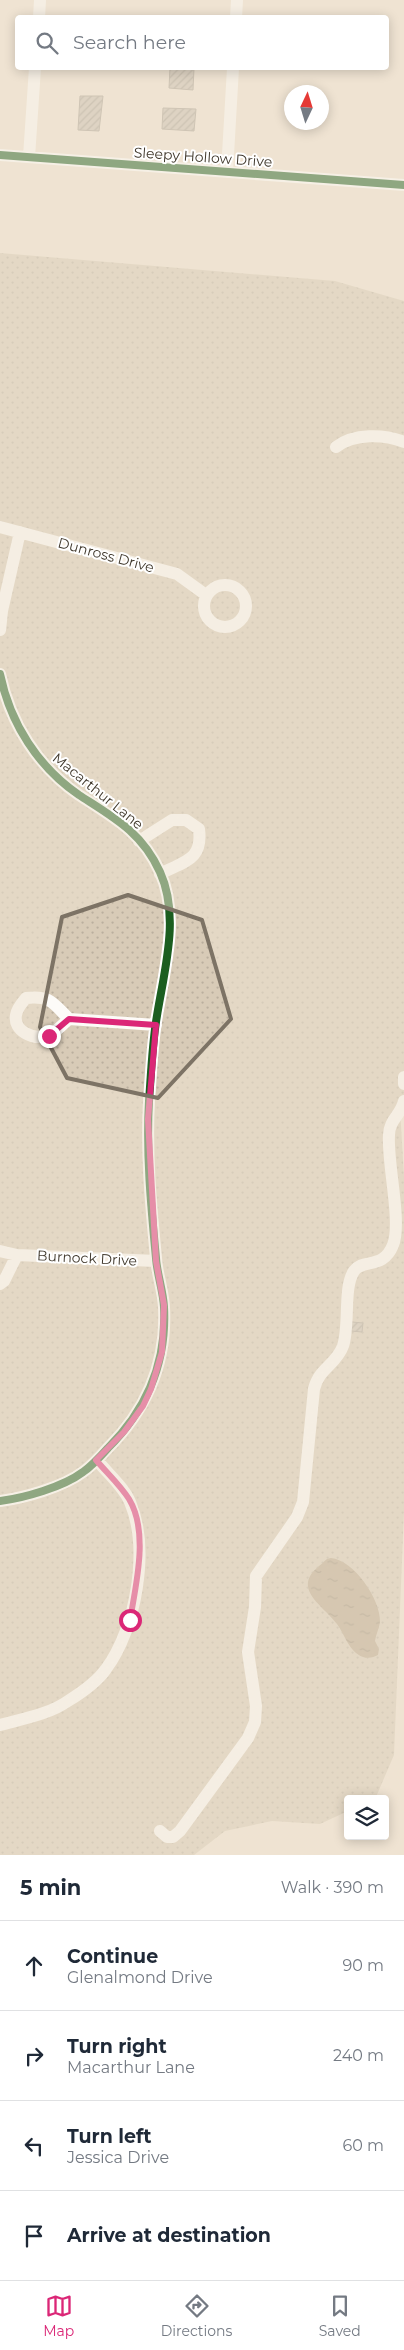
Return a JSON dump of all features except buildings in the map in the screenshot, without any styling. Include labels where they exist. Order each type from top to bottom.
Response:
[{"type":"street","points":[[39,15],[40,0]]},
{"type":"street","points":[[236,15],[237,0]]},
{"type":"street","points":[[29,157],[35,70]]},
{"type":"street","points":[[227,172],[233,70]]},
{"type":"street","name":"Sleepy Hollow Drive","points":[[0,155],[404,185]]},
{"type":"street","points":[[336,446],[345,440],[374,436],[404,442]]},
{"type":"street","name":"Dunross Drive","points":[[0,527],[177,574],[206,595]]},
{"type":"street","points":[[0,630],[2,611],[20,532]]},
{"type":"street","name":"Macarthur Lane","points":[[0,674],[13,717],[29,745],[45,766],[79,795],[110,813],[139,841],[165,885],[170,922],[156,1025],[148,1119],[156,1261],[164,1305],[162,1352],[151,1389],[143,1406],[124,1432],[82,1473],[67,1481],[28,1495],[0,1501]]},
{"type":"street","points":[[139,841],[172,820],[186,820],[199,829],[200,844],[195,855],[160,874]]},
{"type":"street","points":[[69,1019],[156,1025]]},
{"type":"street","points":[[404,1077],[404,1084]]},
{"type":"street","points":[[160,1831],[167,1837],[173,1837],[180,1831],[248,1738],[255,1722],[256,1706],[248,1652],[255,1607],[256,1576],[297,1517],[303,1502],[314,1389],[317,1376],[336,1359],[343,1346],[348,1326],[349,1288],[354,1271],[359,1267],[376,1263],[388,1255],[394,1242],[395,1208],[389,1136],[390,1122],[403,1107],[404,1102]]},
{"type":"street","name":"Burnock Drive","points":[[0,1251],[17,1255],[156,1261]]},
{"type":"street","name":"Burnock Drive","points":[[0,1284],[4,1281],[17,1255]]},
{"type":"street","points":[[0,1725],[66,1703],[88,1687],[106,1670],[119,1647],[130,1620],[140,1546],[136,1519],[130,1500],[96,1460]]},
{"type":"highlighted area","points":[[128,895],[202,920],[231,1019],[158,1098],[67,1078],[40,1027],[62,917]]},
{"type":"shaded area","points":[[0,253],[335,281],[404,301],[404,1101],[400,1108],[404,1176],[404,1512],[394,1755],[377,1795],[344,1795],[344,1813],[320,1824],[272,1821],[225,1831],[194,1855],[0,1855]]},
{"type":"water","points":[[331,1558],[340,1560],[357,1573],[376,1603],[380,1622],[375,1641],[379,1649],[376,1656],[365,1658],[358,1655],[348,1643],[337,1624],[312,1596],[308,1582],[311,1574],[326,1560]]},
{"type":"cycle path","points":[[0,155],[404,185]]},
{"type":"cycle path","points":[[0,674],[11,710],[28,742],[39,757],[64,784],[115,818],[145,846],[160,872],[166,890],[170,927],[166,966],[153,1042],[148,1121],[152,1219],[164,1307],[164,1328],[158,1366],[152,1384],[134,1417],[122,1433],[90,1467],[54,1487],[0,1501]]},
{"type":"route","points":[[49,1036],[69,1019],[156,1025],[148,1119],[156,1261],[164,1305],[162,1352],[151,1389],[143,1406],[124,1432],[96,1460],[130,1500],[136,1519],[140,1546],[137,1580],[130,1620]]}]
